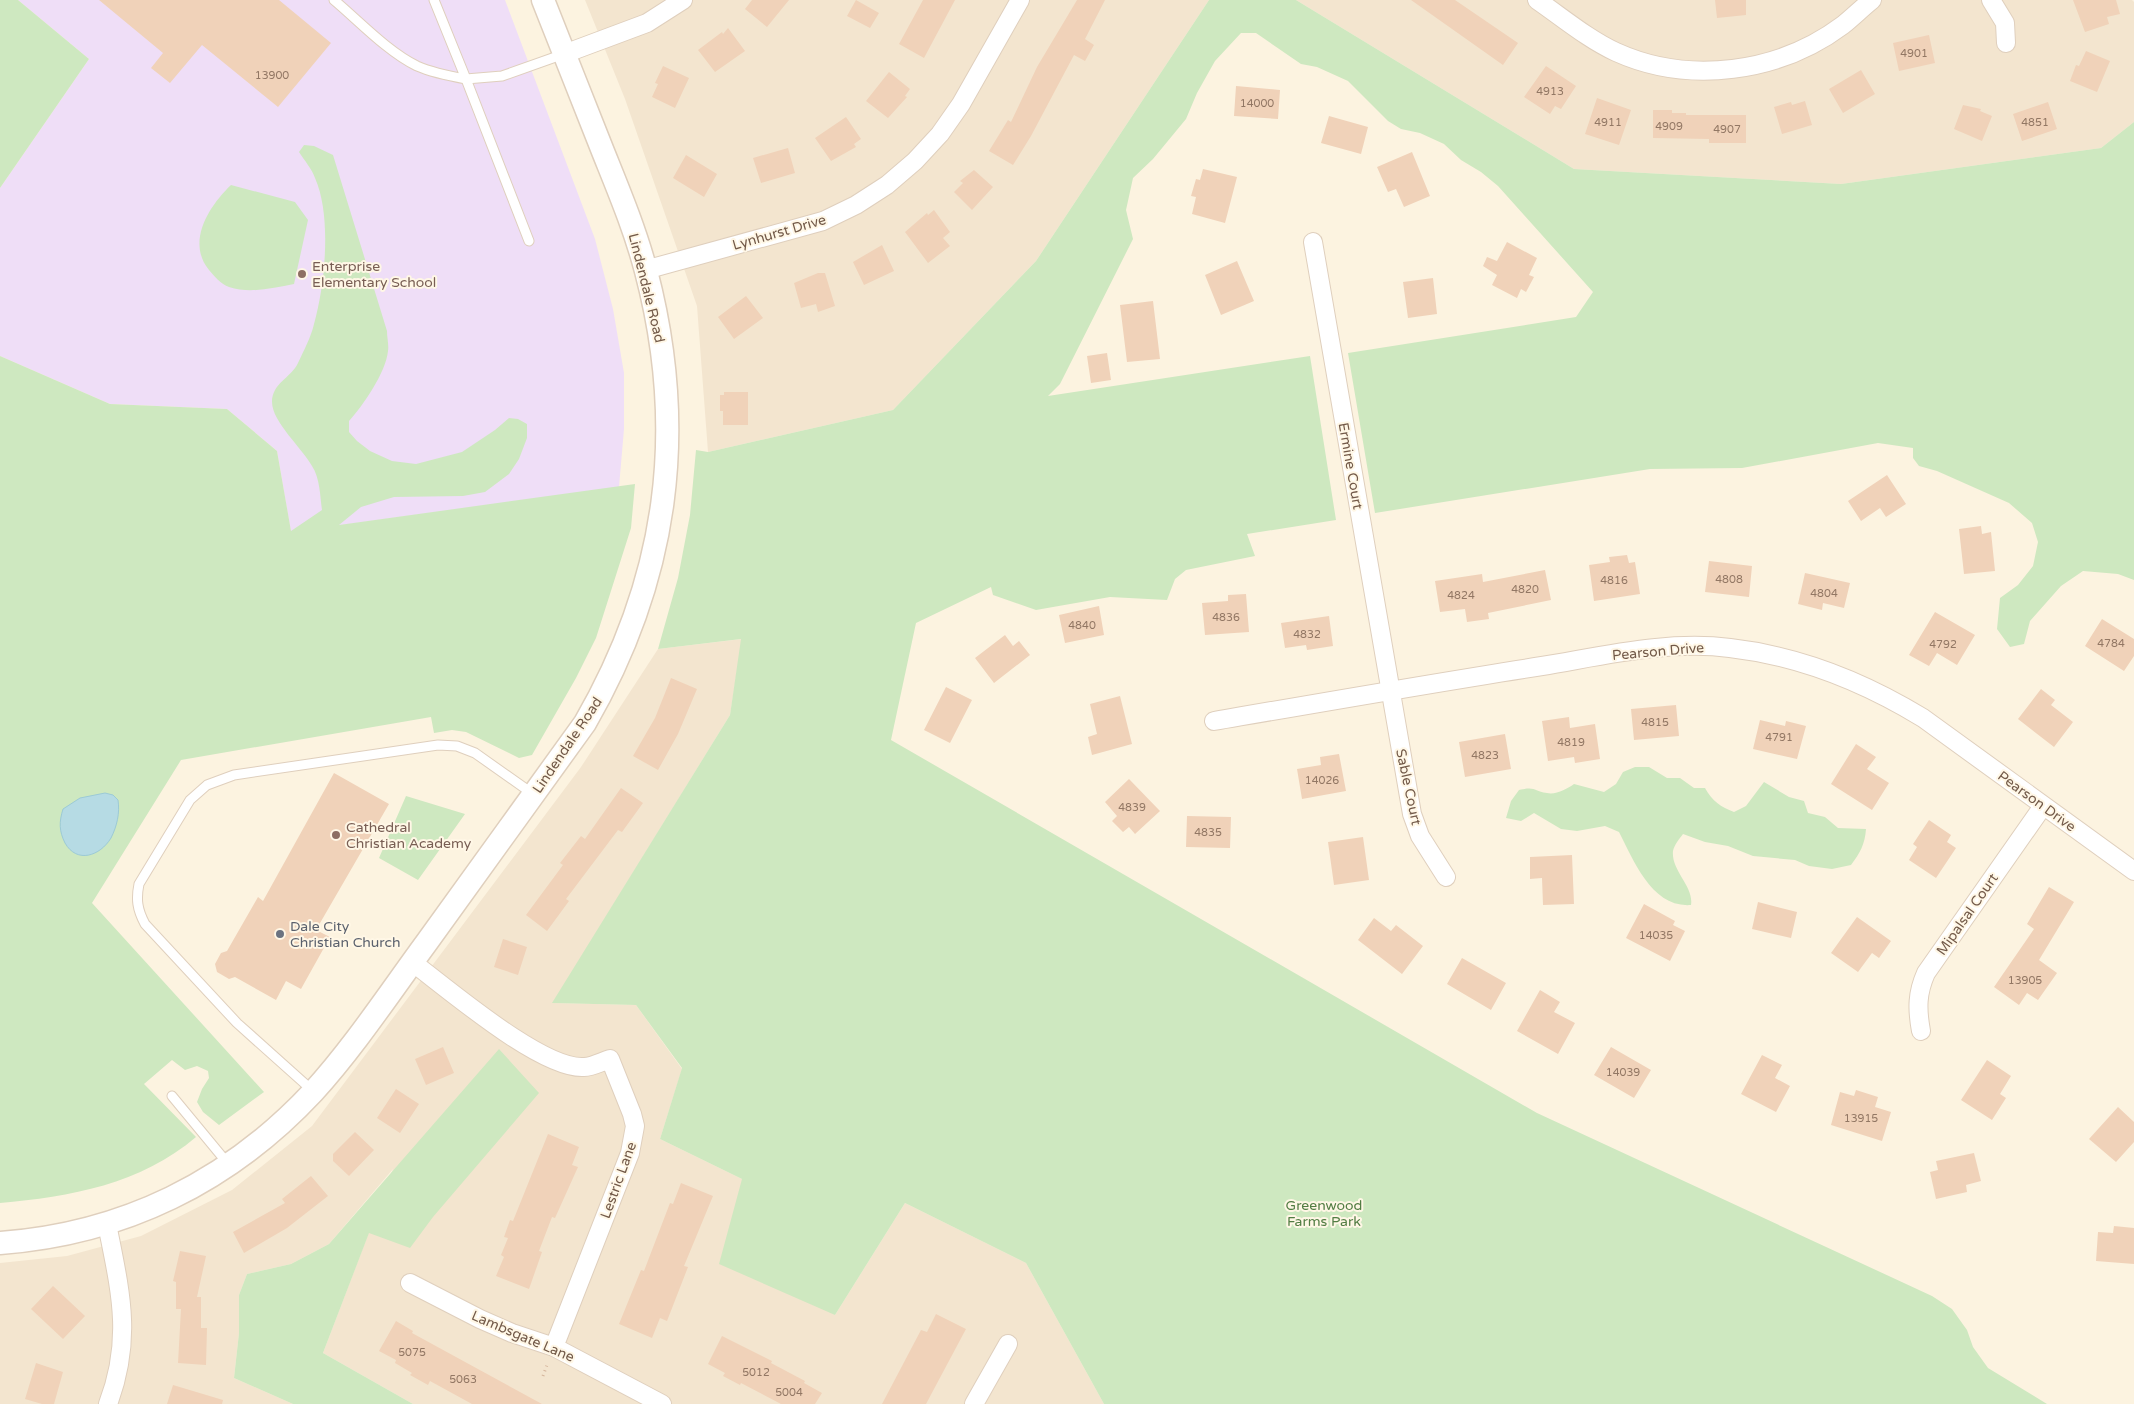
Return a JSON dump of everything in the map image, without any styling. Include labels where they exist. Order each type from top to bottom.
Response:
[{"type":"street","name":"Lindendale Road","points":[[0,1243],[35,1240],[107,1224],[153,1207],[186,1191],[229,1165],[268,1135],[313,1091],[412,962],[585,723],[608,683],[644,592],[657,539],[667,457],[668,408],[664,365],[657,317],[627,213],[543,0]]},
{"type":"street","points":[[564,54],[647,23],[683,0]]},
{"type":"street","name":"Lynhurst Drive","points":[[645,270],[823,221],[856,205],[887,185],[915,162],[940,134],[961,104],[1020,0]]},
{"type":"street","points":[[1537,0],[1594,40],[1616,52],[1646,63],[1677,70],[1708,71],[1740,68],[1772,61],[1805,47],[1842,26],[1872,0]]},
{"type":"street","points":[[1991,0],[2005,23],[2006,43]]},
{"type":"street","name":"Ermine Court","points":[[1313,242],[1390,690]]},
{"type":"street","name":"Pearson Drive","points":[[1214,721],[1390,690],[1648,649],[1698,646],[1729,648],[1768,654],[1825,670],[1860,683],[1892,699],[1923,718],[2134,871]]},
{"type":"street","name":"Sable Court","points":[[1390,690],[1412,814],[1420,836],[1446,876]]},
{"type":"street","name":"Mipalsal Court","points":[[1921,1031],[1917,1013],[1918,997],[1926,973],[2043,806]]},
{"type":"street","name":"Lestric Lane","points":[[412,962],[516,1040],[551,1060],[583,1067],[610,1060],[632,1114],[635,1126],[630,1153],[554,1347]]},
{"type":"street","points":[[107,1224],[124,1317],[120,1363],[108,1404]]},
{"type":"street","name":"Lambsgate Lane","points":[[410,1282],[488,1323],[554,1347],[662,1404]]},
{"type":"street","points":[[974,1404],[1008,1344]]},
{"type":"lane","points":[[334,0],[399,55],[416,66],[441,74],[466,79],[502,76],[564,54]]},
{"type":"lane","points":[[434,0],[529,241]]},
{"type":"lane","points":[[313,1091],[237,1023],[145,924],[138,911],[136,898],[139,884],[190,800],[207,786],[234,775],[438,745],[457,746],[475,752],[533,795]]},
{"type":"lane","points":[[172,1096],[229,1165]]},
{"type":"shaded area","name":"Enterprise Elementary School","points":[[18,0],[505,0],[595,239],[613,309],[624,373],[624,429],[619,487],[291,532],[277,451],[227,409],[110,404],[0,356],[0,188],[89,59]]},
{"type":"shaded area","points":[[585,0],[1209,0],[1036,261],[893,410],[708,452],[697,306],[625,99]]},
{"type":"shaded area","points":[[1296,0],[2132,0],[2134,2],[2134,122],[2101,148],[1841,184],[1574,169]]},
{"type":"shaded area","points":[[742,639],[730,715],[553,1003],[636,1005],[682,1069],[660,1139],[742,1179],[835,1315],[905,1203],[1026,1263],[1104,1404],[413,1404],[323,1353],[393,1169],[329,1244],[291,1264],[247,1274],[239,1295],[239,1333],[234,1378],[293,1404],[0,1404],[0,1263],[67,1256],[141,1236],[232,1190],[312,1126],[581,767],[658,649]]},
{"type":"green space","points":[[0,0],[18,0],[89,59],[0,188]]},
{"type":"green space","name":"Greenwood Farms Park","points":[[1209,0],[1296,0],[1574,169],[1841,184],[2101,148],[2134,122],[2134,580],[2118,574],[2083,571],[2061,586],[2030,621],[2024,644],[2010,647],[1997,629],[2000,598],[2018,585],[2033,566],[2038,542],[2032,523],[2009,503],[1937,471],[1919,466],[1913,458],[1913,448],[1878,443],[1742,468],[1650,469],[1375,513],[1348,353],[1576,317],[1593,292],[1498,186],[1481,172],[1461,160],[1444,144],[1420,133],[1401,129],[1388,121],[1348,81],[1317,67],[1301,64],[1256,33],[1241,33],[1215,61],[1197,93],[1186,119],[1153,159],[1133,178],[1126,210],[1133,239],[1060,384],[1048,396],[1310,356],[1336,520],[1247,534],[1255,556],[1186,570],[1175,579],[1167,600],[1110,597],[1036,610],[993,595],[991,587],[916,623],[891,740],[1537,1113],[1932,1296],[1952,1309],[1967,1330],[1973,1347],[1988,1368],[2047,1404],[1104,1404],[1026,1263],[905,1203],[835,1315],[719,1264],[742,1179],[660,1139],[682,1068],[636,1005],[552,1003],[730,715],[741,639],[658,649],[678,578],[690,515],[696,450],[708,452],[893,410],[1036,261]]},
{"type":"green space","points":[[304,145],[314,146],[333,155],[387,331],[388,349],[383,369],[367,398],[349,421],[349,432],[370,451],[392,461],[416,464],[462,452],[495,430],[509,418],[518,419],[527,424],[527,438],[519,459],[509,474],[485,492],[463,496],[394,497],[361,507],[339,525],[635,484],[631,528],[596,638],[576,678],[532,755],[519,758],[466,732],[452,730],[434,733],[431,717],[181,760],[92,903],[264,1092],[219,1125],[203,1112],[197,1102],[209,1078],[208,1071],[197,1066],[185,1070],[172,1060],[144,1084],[196,1137],[175,1153],[128,1177],[78,1192],[0,1203],[0,356],[110,404],[227,409],[277,451],[291,531],[322,510],[315,471],[308,459],[282,427],[273,410],[272,402],[278,385],[298,363],[313,329],[324,271],[324,211],[314,175],[299,152]]},
{"type":"green space","points":[[231,185],[295,202],[308,220],[294,284],[262,290],[245,290],[229,287],[215,277],[202,259],[200,236],[203,225],[215,203]]},
{"type":"green space","points":[[1635,767],[1649,767],[1667,778],[1680,778],[1694,788],[1705,788],[1717,803],[1734,812],[1746,806],[1764,782],[1789,797],[1804,801],[1808,813],[1825,817],[1838,828],[1866,829],[1863,844],[1851,865],[1832,869],[1809,866],[1795,860],[1753,856],[1728,846],[1705,842],[1683,834],[1673,851],[1673,858],[1689,891],[1691,905],[1677,904],[1665,899],[1646,880],[1638,869],[1619,832],[1605,826],[1577,831],[1561,829],[1534,813],[1521,821],[1506,818],[1511,801],[1519,790],[1532,789],[1554,793],[1565,790],[1574,784],[1604,792],[1616,784],[1623,772]]},
{"type":"green space","points":[[406,796],[465,814],[418,880],[379,858]]},
{"type":"green space","points":[[499,1049],[539,1093],[433,1217],[410,1248],[369,1233],[323,1353],[413,1404],[293,1404],[234,1378],[239,1333],[239,1295],[247,1274],[291,1264],[329,1244]]},
{"type":"water","points":[[105,793],[113,795],[118,800],[119,810],[111,838],[95,853],[88,855],[76,854],[65,843],[62,834],[60,822],[63,809],[80,798]]},
{"type":"building","points":[[99,0],[279,0],[331,43],[278,107],[202,45],[170,83],[151,68],[163,53]]},
{"type":"building","points":[[752,0],[789,0],[767,27],[745,9]]},
{"type":"building","points":[[856,0],[879,13],[870,28],[847,16]]},
{"type":"building","points":[[923,0],[955,0],[924,58],[899,44]]},
{"type":"building","points":[[1077,0],[1105,0],[1085,39],[1094,45],[1085,61],[1074,55],[1031,136],[1013,165],[989,151],[1008,120],[1011,122],[1037,67]]},
{"type":"building","points":[[1411,0],[1455,0],[1518,43],[1503,65]]},
{"type":"building","points":[[1715,0],[1746,0],[1746,15],[1717,18]]},
{"type":"building","points":[[2073,0],[2116,0],[2120,14],[2107,17],[2109,24],[2085,32]]},
{"type":"building","points":[[728,28],[745,51],[715,72],[698,50],[722,32],[723,34]]},
{"type":"building","points":[[1929,35],[1935,63],[1899,71],[1893,43]]},
{"type":"building","points":[[2086,51],[2110,61],[2097,92],[2070,81],[2076,65],[2079,66]]},
{"type":"building","points":[[663,66],[689,78],[675,108],[652,97],[658,84],[655,83]]},
{"type":"building","points":[[1546,66],[1576,86],[1561,109],[1555,106],[1550,114],[1524,97]]},
{"type":"building","points":[[1861,70],[1875,94],[1843,113],[1829,89]]},
{"type":"building","points":[[889,72],[910,89],[905,96],[907,97],[888,118],[866,101]]},
{"type":"building","points":[[1236,86],[1280,90],[1278,119],[1234,116]]},
{"type":"building","points":[[1597,98],[1631,110],[1619,145],[1585,134]]},
{"type":"building","points":[[1805,101],[1812,125],[1782,134],[1774,107],[1791,102],[1792,105]]},
{"type":"building","points":[[2048,102],[2057,129],[2022,141],[2013,114]]},
{"type":"building","points":[[1963,105],[1981,109],[1980,111],[1992,116],[1982,141],[1954,129]]},
{"type":"building","points":[[1653,110],[1672,110],[1672,113],[1686,113],[1686,115],[1746,115],[1746,143],[1709,143],[1709,139],[1653,138]]},
{"type":"building","points":[[1329,116],[1368,127],[1361,154],[1321,143]]},
{"type":"building","points":[[846,117],[861,139],[854,144],[856,147],[831,161],[815,138]]},
{"type":"building","points":[[788,148],[795,173],[761,183],[753,158]]},
{"type":"building","points":[[1412,152],[1430,196],[1404,207],[1396,189],[1388,192],[1377,167]]},
{"type":"building","points":[[686,155],[717,174],[704,197],[673,178]]},
{"type":"building","points":[[1203,169],[1237,177],[1225,223],[1192,214],[1196,197],[1191,196],[1196,179],[1200,180]]},
{"type":"building","points":[[974,170],[993,187],[972,210],[954,192],[963,183],[960,181]]},
{"type":"building","points":[[934,210],[950,232],[943,238],[950,246],[928,263],[905,232],[927,213],[928,215]]},
{"type":"building","points":[[1507,242],[1537,258],[1529,275],[1534,277],[1526,292],[1521,289],[1517,298],[1492,285],[1497,275],[1483,266],[1487,257],[1497,261]]},
{"type":"building","points":[[882,245],[894,271],[864,285],[853,262]]},
{"type":"building","points":[[1237,261],[1254,301],[1221,315],[1205,275]]},
{"type":"building","points":[[818,273],[825,273],[835,306],[818,312],[816,304],[801,308],[794,283]]},
{"type":"building","points":[[1433,278],[1437,314],[1408,318],[1403,282]]},
{"type":"building","points":[[746,296],[763,318],[734,339],[718,317]]},
{"type":"building","points":[[1153,301],[1160,359],[1127,362],[1120,305]]},
{"type":"building","points":[[1107,353],[1111,380],[1091,383],[1087,356]]},
{"type":"building","points":[[724,392],[748,392],[748,425],[723,425],[723,411],[720,411],[720,395],[724,395]]},
{"type":"building","points":[[1887,475],[1906,504],[1886,517],[1880,508],[1861,521],[1848,501]]},
{"type":"building","points":[[1981,526],[1982,534],[1991,532],[1995,571],[1964,574],[1959,529]]},
{"type":"building","points":[[1627,555],[1629,563],[1635,562],[1640,594],[1594,601],[1589,565],[1610,562],[1609,557]]},
{"type":"building","points":[[1709,561],[1752,566],[1749,597],[1705,592]]},
{"type":"building","points":[[1545,570],[1551,600],[1488,613],[1489,619],[1467,622],[1465,609],[1440,612],[1435,581],[1482,574],[1483,582]]},
{"type":"building","points":[[1805,573],[1850,583],[1844,608],[1823,603],[1822,610],[1798,604]]},
{"type":"building","points":[[1246,594],[1249,632],[1205,635],[1202,603],[1228,601],[1228,595]]},
{"type":"building","points":[[1099,606],[1104,635],[1065,643],[1059,615]]},
{"type":"building","points":[[1935,612],[1975,635],[1957,665],[1937,653],[1929,666],[1909,655]]},
{"type":"building","points":[[1329,616],[1333,646],[1307,650],[1306,645],[1285,648],[1281,623]]},
{"type":"building","points":[[2102,619],[2134,639],[2134,656],[2124,671],[2085,646]]},
{"type":"building","points":[[1005,635],[1013,646],[1019,641],[1030,655],[994,683],[975,658]]},
{"type":"building","points":[[671,678],[697,689],[678,734],[658,770],[633,756],[655,718]]},
{"type":"building","points":[[946,687],[972,700],[950,743],[924,730]]},
{"type":"building","points":[[2041,689],[2055,700],[2051,705],[2073,722],[2054,747],[2018,719]]},
{"type":"building","points":[[1120,696],[1132,744],[1092,755],[1088,737],[1097,734],[1090,704]]},
{"type":"building","points":[[1676,705],[1679,736],[1634,740],[1631,709]]},
{"type":"building","points":[[1569,717],[1570,728],[1595,724],[1600,759],[1575,763],[1574,757],[1548,761],[1542,721]]},
{"type":"building","points":[[1760,720],[1785,726],[1786,721],[1806,726],[1797,759],[1753,749]]},
{"type":"building","points":[[1505,734],[1511,769],[1465,777],[1459,742]]},
{"type":"building","points":[[1856,744],[1876,757],[1867,769],[1889,783],[1872,810],[1831,784]]},
{"type":"building","points":[[1339,754],[1346,791],[1302,799],[1297,769],[1321,765],[1320,757]]},
{"type":"building","points":[[334,773],[389,804],[316,930],[330,937],[301,989],[286,981],[276,1000],[235,977],[229,979],[217,972],[215,964],[221,953],[227,951],[258,897],[263,901]]},
{"type":"building","points":[[1129,779],[1160,811],[1135,834],[1129,827],[1123,832],[1112,821],[1117,816],[1105,802]]},
{"type":"building","points":[[621,788],[643,803],[622,832],[618,830],[566,899],[569,901],[547,931],[526,915],[563,865],[560,863],[581,836],[585,839]]},
{"type":"building","points":[[1187,816],[1231,817],[1230,848],[1186,847]]},
{"type":"building","points":[[1929,820],[1951,835],[1947,842],[1956,848],[1936,878],[1909,860],[1917,847],[1913,844]]},
{"type":"building","points":[[1363,837],[1369,880],[1334,885],[1328,842]]},
{"type":"building","points":[[1572,855],[1574,904],[1543,905],[1542,878],[1530,879],[1530,857]]},
{"type":"building","points":[[2049,887],[2074,902],[2039,960],[2057,973],[2038,1000],[2027,993],[2019,1005],[1994,987],[2034,929],[2027,924]]},
{"type":"building","points":[[1758,902],[1797,912],[1791,938],[1752,929]]},
{"type":"building","points":[[1644,904],[1675,921],[1673,925],[1685,931],[1670,961],[1626,938]]},
{"type":"building","points":[[1857,917],[1891,941],[1879,958],[1872,953],[1858,972],[1831,953]]},
{"type":"building","points":[[1374,918],[1391,931],[1396,925],[1423,946],[1402,974],[1358,940]]},
{"type":"building","points":[[503,939],[527,947],[518,975],[494,967]]},
{"type":"building","points":[[1462,958],[1506,983],[1491,1010],[1447,984]]},
{"type":"building","points":[[1540,990],[1560,1002],[1554,1012],[1575,1023],[1558,1054],[1517,1031]]},
{"type":"building","points":[[443,1047],[454,1073],[426,1085],[415,1059]]},
{"type":"building","points":[[1611,1047],[1651,1070],[1634,1098],[1594,1075]]},
{"type":"building","points":[[1762,1055],[1782,1065],[1775,1078],[1790,1086],[1776,1112],[1741,1094]]},
{"type":"building","points":[[1987,1060],[2011,1076],[2000,1094],[2006,1098],[1992,1120],[1961,1100]]},
{"type":"building","points":[[396,1089],[419,1104],[400,1133],[377,1118]]},
{"type":"building","points":[[1856,1090],[1878,1097],[1875,1107],[1891,1112],[1882,1141],[1831,1125],[1840,1092],[1854,1096]]},
{"type":"building","points":[[2118,1107],[2134,1122],[2134,1142],[2116,1162],[2089,1139]]},
{"type":"building","points":[[355,1132],[374,1150],[349,1176],[333,1161],[333,1154]]},
{"type":"building","points":[[548,1134],[579,1147],[572,1165],[578,1167],[555,1218],[552,1217],[539,1251],[542,1252],[529,1289],[496,1276],[504,1257],[501,1255],[508,1238],[504,1237],[510,1220],[513,1221]]},
{"type":"building","points":[[1974,1153],[1981,1181],[1966,1185],[1967,1192],[1936,1199],[1930,1172],[1938,1170],[1936,1161]]},
{"type":"building","points":[[311,1176],[328,1196],[287,1228],[244,1253],[233,1232],[285,1203],[282,1199]]},
{"type":"building","points":[[681,1183],[713,1196],[684,1266],[688,1267],[667,1321],[660,1318],[652,1338],[619,1324],[641,1270],[644,1271],[670,1203],[673,1204]]},
{"type":"building","points":[[2114,1226],[2134,1228],[2134,1264],[2096,1261],[2098,1232],[2113,1233]]},
{"type":"building","points":[[180,1251],[206,1256],[197,1297],[201,1297],[201,1328],[207,1328],[206,1365],[178,1363],[181,1309],[176,1309],[176,1282],[173,1281]]},
{"type":"building","points":[[53,1286],[85,1316],[63,1339],[31,1309]]},
{"type":"building","points":[[936,1314],[966,1329],[926,1404],[882,1404],[921,1330],[927,1332]]},
{"type":"building","points":[[396,1321],[413,1331],[412,1333],[542,1404],[472,1404],[430,1381],[428,1385],[410,1375],[412,1373],[395,1363],[396,1360],[379,1351]]},
{"type":"building","points":[[722,1336],[772,1361],[771,1363],[805,1381],[804,1383],[822,1393],[815,1404],[781,1404],[741,1383],[740,1385],[723,1376],[725,1373],[708,1364]]},
{"type":"building","points":[[36,1363],[63,1372],[54,1404],[42,1404],[25,1399]]},
{"type":"building","points":[[173,1385],[223,1400],[222,1404],[167,1404]]},
{"type":"place","name":"Enterprise Elementary School","points":[[302,274]]},
{"type":"place","name":"Cathedral Christian Academy","points":[[336,835]]},
{"type":"place","name":"Dale City Christian Church","points":[[280,934]]}]
